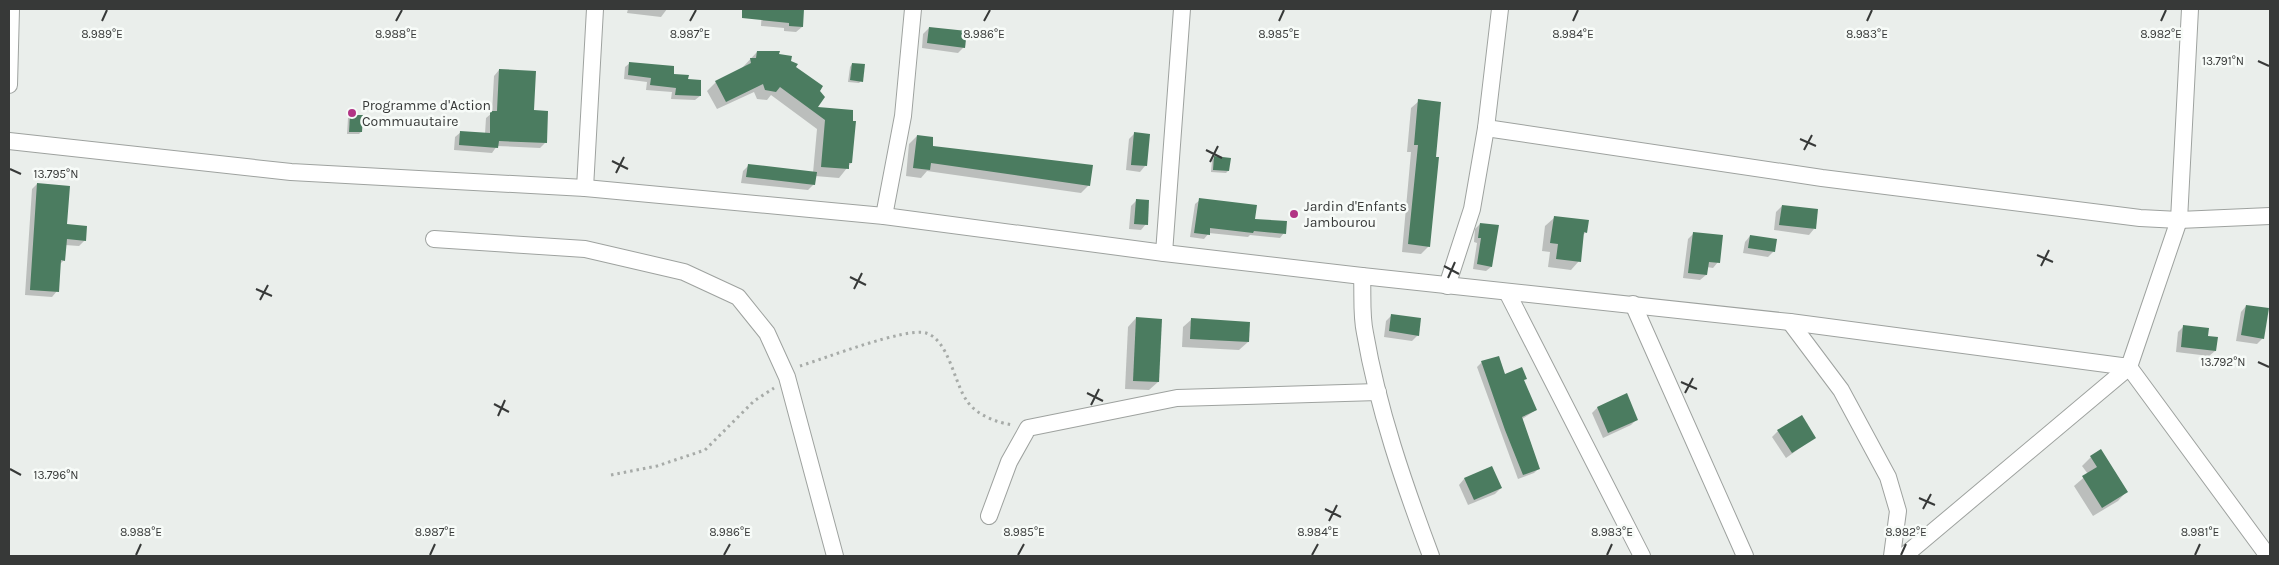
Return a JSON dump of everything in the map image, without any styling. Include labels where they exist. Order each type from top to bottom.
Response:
[{"type":"street","points":[[9,85],[11,9]]},
{"type":"street","points":[[585,188],[595,9]]},
{"type":"street","points":[[884,216],[903,116],[914,9]]},
{"type":"street","points":[[1164,253],[1182,9]]},
{"type":"street","points":[[1447,286],[1472,209],[1486,128],[1500,9]]},
{"type":"street","points":[[1904,556],[2129,367],[2179,220],[2190,9]]},
{"type":"street","points":[[1486,128],[1822,178],[2140,218],[2179,220],[2270,216]]},
{"type":"street","points":[[9,141],[291,172],[585,188],[884,216],[1164,253],[1447,286],[1633,304],[1790,322],[2129,367],[2268,556]]},
{"type":"street","points":[[434,239],[586,249],[684,272],[738,297],[767,333],[787,377],[835,556]]},
{"type":"street","points":[[1362,276],[1364,332],[1378,392],[1406,488],[1431,556]]},
{"type":"street","points":[[1507,292],[1642,556]]},
{"type":"street","points":[[1633,304],[1745,556]]},
{"type":"street","points":[[1790,322],[1841,390],[1888,477],[1898,511],[1892,556]]},
{"type":"street","points":[[989,516],[1009,462],[1028,428],[1177,398],[1378,392]]},
{"type":"path","points":[[611,475],[657,466],[705,450],[754,401],[777,386],[800,366],[902,335],[926,333],[941,343],[967,402],[995,423],[1028,428]]},
{"type":"building","points":[[742,9],[804,9],[803,27],[789,26],[789,23],[742,18]]},
{"type":"building","points":[[929,27],[967,31],[965,48],[927,43]]},
{"type":"building","points":[[757,51],[780,51],[779,54],[792,56],[791,61],[798,64],[796,67],[823,86],[820,91],[825,97],[818,107],[853,110],[853,121],[856,121],[852,163],[849,163],[849,169],[821,167],[825,120],[780,87],[776,92],[765,90],[763,84],[726,102],[715,81],[751,63],[750,58],[756,58]]},
{"type":"building","points":[[629,62],[674,66],[674,74],[689,75],[688,79],[701,80],[701,96],[675,95],[676,88],[650,85],[651,78],[628,75]]},
{"type":"building","points":[[852,63],[865,64],[863,82],[850,80]]},
{"type":"building","points":[[499,69],[536,71],[534,110],[548,111],[547,143],[499,141],[498,148],[459,145],[460,131],[490,133],[490,111],[497,111]]},
{"type":"building","points":[[1418,99],[1441,102],[1436,157],[1439,157],[1430,247],[1408,244],[1418,145],[1414,145]]},
{"type":"building","points":[[350,115],[363,115],[362,132],[349,132]]},
{"type":"building","points":[[1134,132],[1150,134],[1147,166],[1131,165]]},
{"type":"building","points":[[917,135],[933,137],[933,146],[1093,165],[1090,186],[931,163],[930,170],[913,168]]},
{"type":"building","points":[[1214,156],[1231,158],[1229,171],[1213,170]]},
{"type":"building","points":[[748,164],[817,172],[815,185],[746,177]]},
{"type":"building","points":[[37,183],[70,186],[67,224],[87,226],[86,241],[67,239],[65,261],[61,260],[59,292],[30,290]]},
{"type":"building","points":[[1199,198],[1257,205],[1255,219],[1287,221],[1286,234],[1254,231],[1253,233],[1210,228],[1210,235],[1194,233]]},
{"type":"building","points":[[1136,199],[1149,200],[1148,225],[1134,224]]},
{"type":"building","points":[[1782,205],[1818,209],[1816,229],[1779,225]]},
{"type":"building","points":[[1554,216],[1589,220],[1587,233],[1584,232],[1581,262],[1556,259],[1558,244],[1550,243]]},
{"type":"building","points":[[1480,223],[1499,225],[1492,267],[1477,264],[1481,238],[1478,238]]},
{"type":"building","points":[[1693,232],[1723,235],[1720,263],[1709,262],[1707,275],[1688,273]]},
{"type":"building","points":[[1750,235],[1777,239],[1775,252],[1748,248]]},
{"type":"building","points":[[2246,305],[2269,308],[2264,339],[2241,335]]},
{"type":"building","points":[[1391,314],[1421,318],[1419,336],[1389,331]]},
{"type":"building","points":[[1136,317],[1162,319],[1159,382],[1133,381]]},
{"type":"building","points":[[1191,318],[1250,322],[1249,342],[1190,339]]},
{"type":"building","points":[[2183,325],[2209,328],[2208,336],[2218,337],[2216,351],[2181,347]]},
{"type":"building","points":[[1499,356],[1505,374],[1522,367],[1527,379],[1524,380],[1537,410],[1522,417],[1540,469],[1523,475],[1481,361]]},
{"type":"building","points":[[1627,393],[1638,420],[1608,433],[1597,407]]},
{"type":"building","points":[[1802,415],[1816,438],[1792,453],[1777,430]]},
{"type":"building","points":[[2101,449],[2128,492],[2102,508],[2082,476],[2097,467],[2090,456]]},
{"type":"building","points":[[1492,466],[1502,488],[1474,500],[1464,478]]},
{"type":"place","name":"Programme d'Action Commuautaire","points":[[352,113]]},
{"type":"place","name":"Jardin d'Enfants Jambourou","points":[[1294,214]]}]
